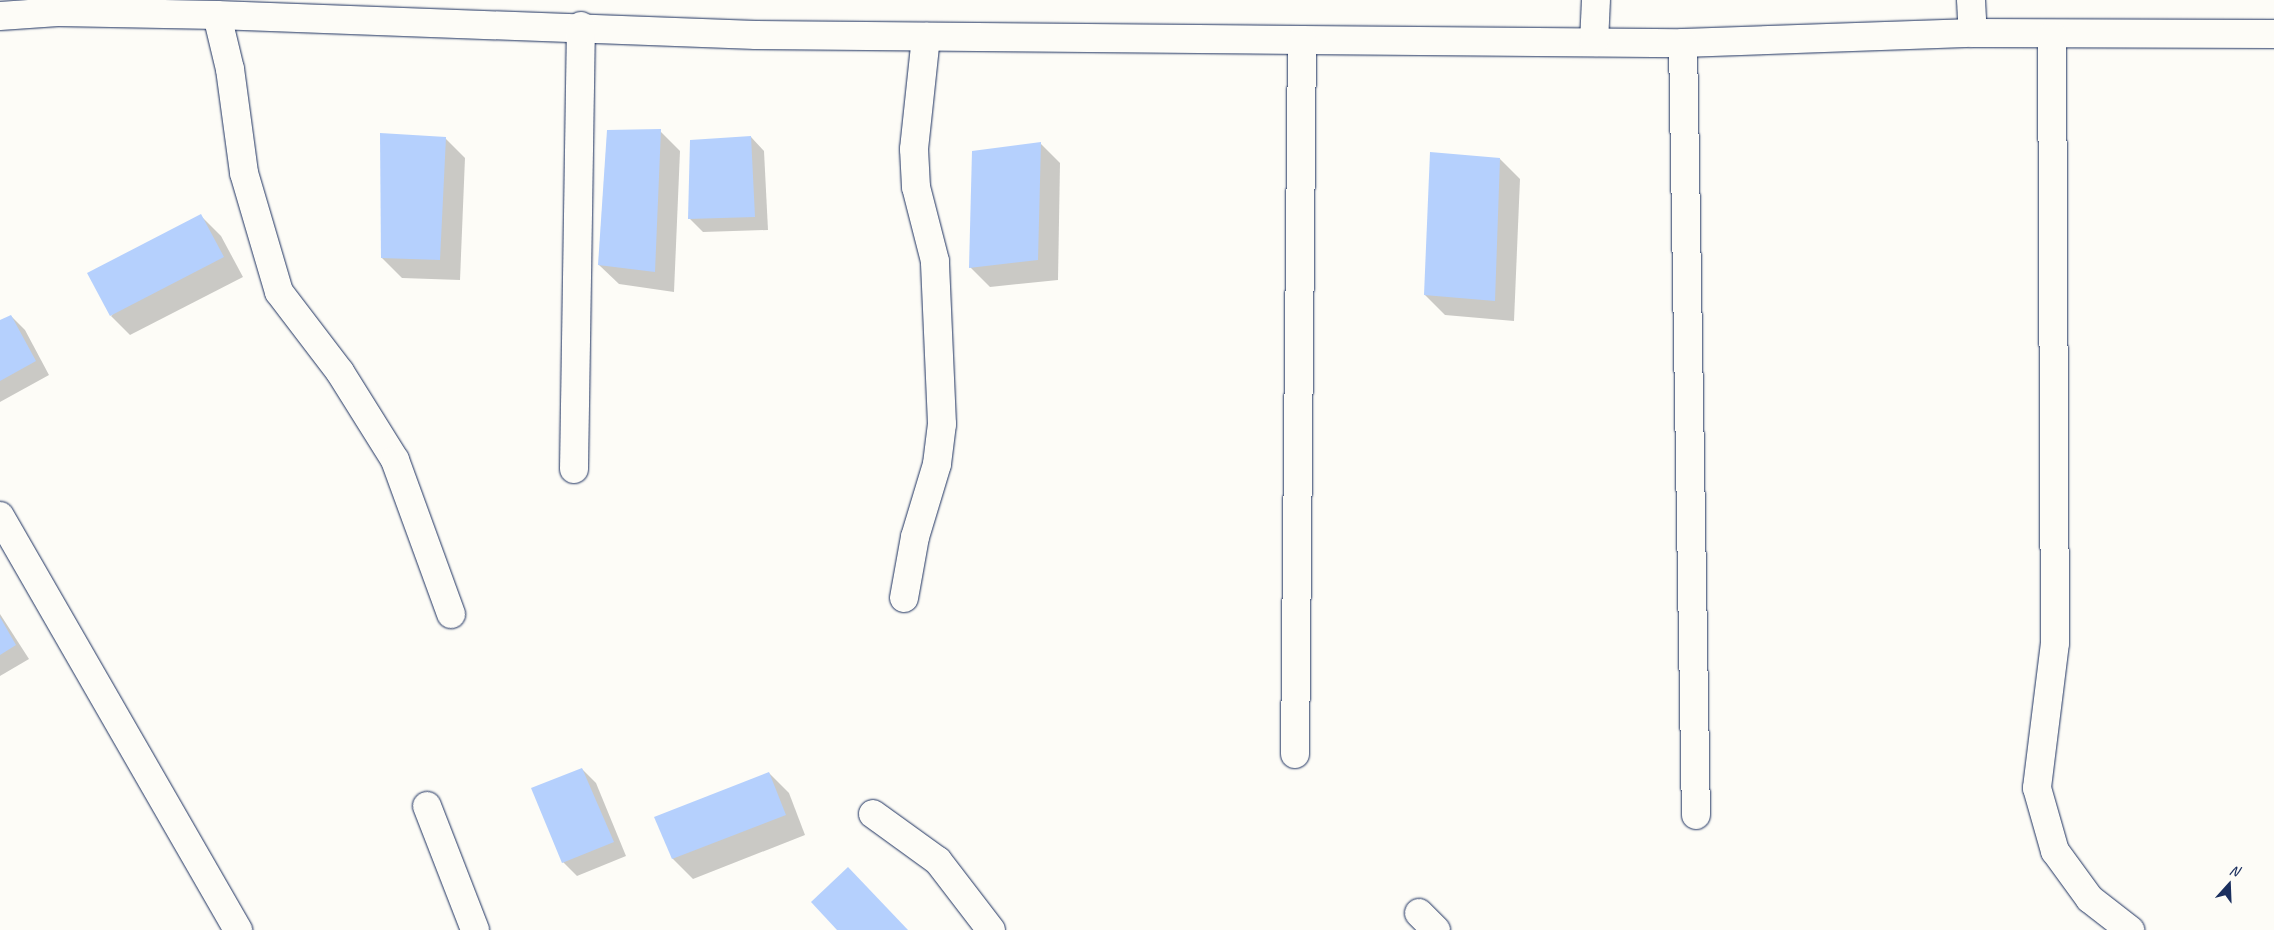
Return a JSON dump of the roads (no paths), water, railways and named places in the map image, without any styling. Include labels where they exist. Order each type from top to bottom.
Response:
[{"type":"street","points":[[1594,42],[1596,0]]},
{"type":"street","points":[[1971,0],[1973,33]]},
{"type":"street","points":[[0,16],[58,12],[217,15],[581,26],[756,36],[1683,43],[1973,33],[2052,36],[2274,34]]},
{"type":"street","points":[[217,15],[230,70],[244,173],[279,292],[340,372],[395,460],[451,614]]},
{"type":"street","points":[[574,469],[581,26]]},
{"type":"street","points":[[2052,36],[2054,643],[2037,788],[2055,851],[2090,899],[2130,930]]},
{"type":"street","points":[[904,598],[915,537],[938,464],[942,424],[934,261],[916,186],[914,148],[926,37]]},
{"type":"street","points":[[1295,754],[1302,40]]},
{"type":"street","points":[[1683,43],[1696,815]]},
{"type":"street","points":[[0,516],[238,930]]},
{"type":"street","points":[[427,806],[475,930]]},
{"type":"street","points":[[873,814],[938,861],[989,930]]}]
